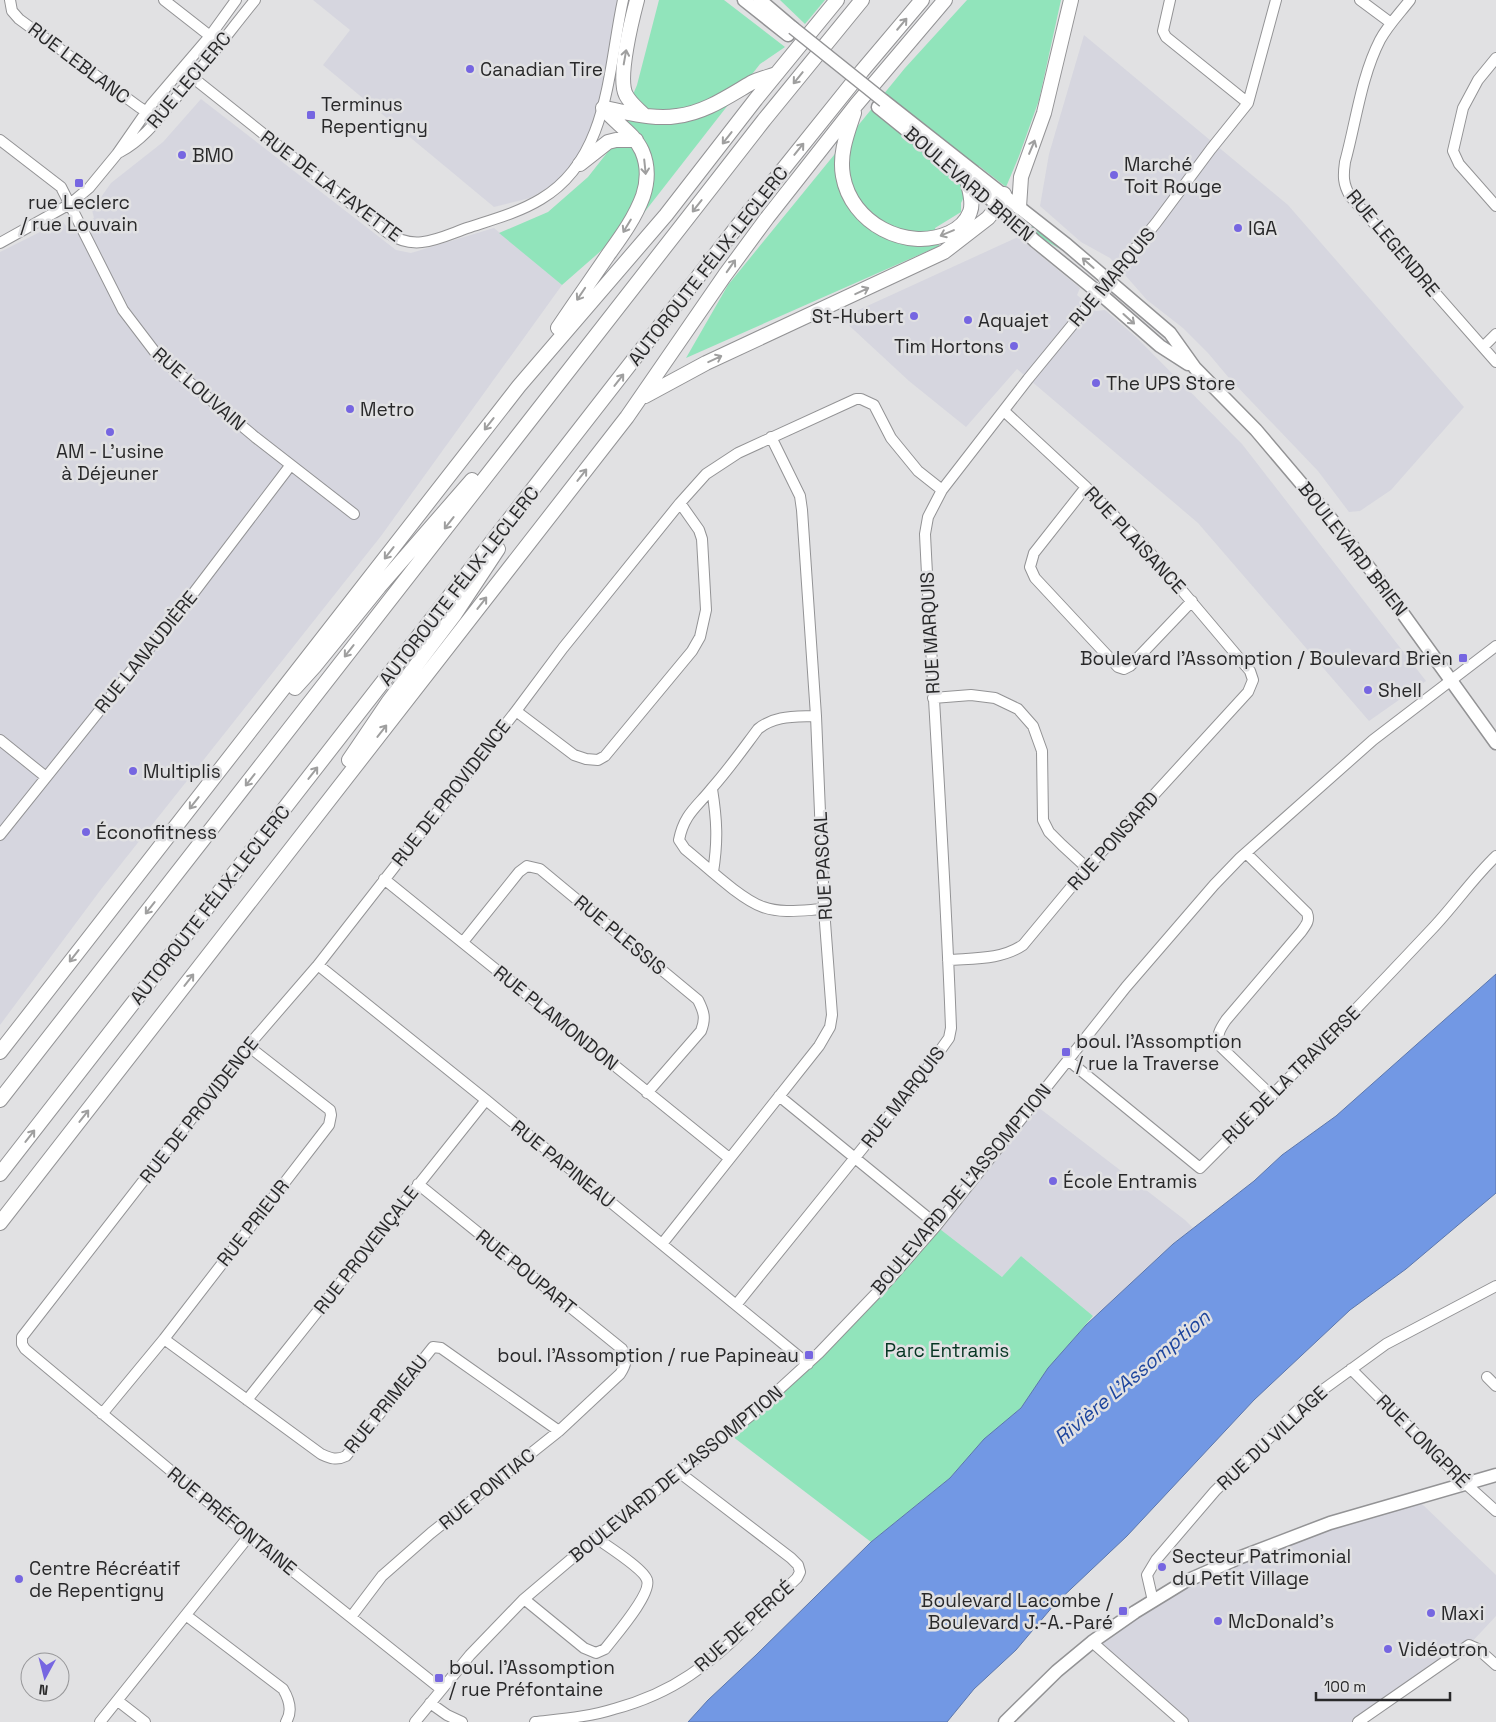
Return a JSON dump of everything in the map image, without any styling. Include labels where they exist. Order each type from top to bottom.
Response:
[{"type":"highway","points":[[637,0],[627,46],[623,85],[628,98],[644,115]]},
{"type":"highway","points":[[0,1052],[519,386],[666,215],[837,0]]},
{"type":"highway","points":[[0,1100],[764,120],[862,0]]},
{"type":"highway","name":"AUTOROUTE FÉLIX-LECLERC","points":[[0,1174],[780,172],[922,0]]},
{"type":"highway","points":[[0,1222],[642,398],[751,239],[856,105],[945,0]]},
{"type":"highway","points":[[1019,206],[1021,177],[1044,113],[1071,0]]},
{"type":"highway","points":[[603,108],[644,115],[672,117],[693,113],[719,102],[752,82],[777,74]]},
{"type":"highway","points":[[856,105],[844,145],[843,175],[854,204],[873,222],[891,233],[910,239],[932,238],[954,231],[965,222],[971,209],[967,179]]},
{"type":"highway","points":[[519,386],[624,232],[644,192],[646,170],[644,155],[636,140],[613,120],[603,108]]},
{"type":"highway","points":[[580,164],[608,142],[636,140]]},
{"type":"highway","points":[[642,398],[706,363],[937,256],[972,232],[991,215],[1001,200]]},
{"type":"highway","points":[[235,751],[314,667],[379,587],[576,361]]},
{"type":"highway","points":[[277,866],[389,701],[455,614],[554,464]]},
{"type":"main road","name":"BOULEVARD BRIEN","points":[[744,0],[791,32],[1001,200],[1035,240],[1160,346],[1195,368]]},
{"type":"main road","name":"BOULEVARD BRIEN","points":[[760,0],[791,32]]},
{"type":"main road","name":"BOULEVARD BRIEN","points":[[881,104],[967,179],[1001,200],[1019,206],[1170,333],[1195,368],[1256,430],[1317,501],[1378,579],[1496,743]]},
{"type":"main road","points":[[1005,1722],[1057,1671],[1092,1642],[1135,1612],[1184,1582],[1260,1549],[1330,1522],[1496,1475]]},
{"type":"street","name":"RUE LEBLANC","points":[[10,0],[12,11],[20,18],[158,119]]},
{"type":"street","points":[[164,0],[210,36]]},
{"type":"street","name":"RUE LECLERC","points":[[0,243],[70,204],[89,188],[117,154],[146,112],[210,36],[236,0]]},
{"type":"street","name":"RUE LECLERC","points":[[117,154],[132,146],[158,119],[255,0]]},
{"type":"street","name":"RUE DE LA FAYETTE","points":[[182,70],[388,233],[399,240],[409,243],[424,242],[532,204],[560,185],[580,164],[603,108],[622,0]]},
{"type":"street","points":[[1170,0],[1163,31],[1166,37],[1248,103]]},
{"type":"street","name":"RUE MARQUIS","points":[[736,1305],[929,1066],[949,1038],[951,1028],[948,960],[926,534],[928,517],[942,490],[1156,223],[1248,103],[1276,0]]},
{"type":"street","points":[[1360,0],[1391,23]]},
{"type":"street","name":"RUE LEGENDRE","points":[[1410,0],[1380,40],[1366,76],[1345,162],[1344,186],[1350,196],[1496,362]]},
{"type":"street","points":[[1496,58],[1478,80],[1463,108],[1453,151],[1459,164],[1496,206]]},
{"type":"street","name":"RUE LOUVAIN","points":[[0,140],[61,187],[123,310],[155,352],[179,375],[290,466],[354,514]]},
{"type":"street","points":[[1483,347],[1496,334]]},
{"type":"street","name":"RUE DE PROVIDENCE","points":[[26,1349],[22,1344],[22,1337],[248,1046],[318,965],[563,648],[680,503],[706,474],[738,453],[771,436],[856,399],[861,399],[874,406],[890,438],[918,471],[942,490]]},
{"type":"street","name":"RUE PLAISANCE","points":[[1004,411],[1086,487],[1147,549],[1250,671],[1253,680]]},
{"type":"street","name":"RUE PASCAL","points":[[662,1244],[819,1046],[830,1026],[832,1015],[824,909],[816,716],[800,496],[771,436]]},
{"type":"street","name":"RUE LANAUDIÈRE","points":[[0,835],[192,595],[290,466]]},
{"type":"street","points":[[1086,487],[1034,553],[1030,567],[1035,578],[1118,667],[1124,668],[1130,666],[1192,602]]},
{"type":"street","points":[[516,711],[574,755],[598,760],[605,756],[692,651],[700,637],[706,610],[702,539],[700,530],[680,503]]},
{"type":"street","name":"BOULEVARD DE L'ASSOMPTION","points":[[416,1722],[441,1689],[489,1633],[524,1599],[596,1538],[750,1416],[808,1364],[888,1281],[938,1225],[1068,1060],[1087,1033],[1214,885],[1246,853],[1373,740],[1496,646]]},
{"type":"street","name":"RUE PONSARD","points":[[948,960],[1000,957],[1015,951],[1023,945],[1087,868],[1248,692],[1253,680]]},
{"type":"street","points":[[933,698],[972,695],[995,698],[1018,710],[1033,726],[1042,752],[1043,820],[1049,832],[1087,868]]},
{"type":"street","points":[[816,716],[779,719],[767,722],[758,729],[712,790],[688,814],[681,826],[679,840],[685,849],[713,872],[746,898],[762,907],[781,911],[824,909]]},
{"type":"street","points":[[0,740],[46,777]]},
{"type":"street","points":[[712,790],[717,845],[713,872]]},
{"type":"street","points":[[1246,853],[1307,912],[1309,918],[1301,932],[1218,1031],[1220,1046],[1272,1096]]},
{"type":"street","name":"RUE DE LA TRAVERSE","points":[[1068,1060],[1200,1168],[1441,920],[1476,875],[1496,856]]},
{"type":"street","name":"RUE PLESSIS","points":[[464,942],[519,872],[527,866],[540,869],[698,1000],[704,1012],[701,1031],[647,1093]]},
{"type":"street","name":"RUE PLAMONDON","points":[[384,879],[729,1158]]},
{"type":"street","name":"RUE PAPINEAU","points":[[318,965],[808,1364]]},
{"type":"street","name":"RUE PRIEUR","points":[[102,1414],[164,1338],[329,1126],[331,1120],[330,1110],[248,1046]]},
{"type":"street","points":[[779,1096],[938,1225]]},
{"type":"street","name":"RUE PROVENÇALE","points":[[248,1400],[486,1100]]},
{"type":"street","name":"RUE POUPART","points":[[418,1184],[622,1349],[626,1364]]},
{"type":"street","name":"RUE DU VILLAGE","points":[[1153,1601],[1147,1575],[1156,1560],[1215,1491],[1306,1402],[1386,1344],[1496,1286]]},
{"type":"street","name":"RUE PRIMEAU","points":[[164,1338],[321,1454],[331,1458],[340,1459],[346,1456],[433,1348],[441,1348],[559,1431]]},
{"type":"street","name":"RUE PRÉFONTAINE","points":[[26,1349],[249,1536],[441,1689]]},
{"type":"street","name":"RUE PONTIAC","points":[[351,1617],[389,1570],[431,1533],[559,1431],[620,1374],[626,1364]]},
{"type":"street","name":"RUE LONGPRÉ","points":[[1352,1369],[1466,1484],[1496,1511]]},
{"type":"street","points":[[1487,1377],[1496,1386]]},
{"type":"street","name":"RUE DE PERCÉ","points":[[535,1722],[613,1710],[670,1686],[690,1675],[717,1654],[797,1578],[800,1572],[798,1565],[792,1558],[680,1473]]},
{"type":"street","points":[[100,1722],[249,1536]]},
{"type":"street","points":[[524,1599],[584,1648],[596,1652],[605,1649],[643,1598],[648,1585],[647,1579],[640,1570],[596,1538]]},
{"type":"street","points":[[186,1616],[283,1689],[290,1709],[286,1722]]},
{"type":"street","points":[[1092,1642],[1182,1722]]},
{"type":"street","points":[[1358,1722],[1469,1645],[1478,1649],[1496,1665]]},
{"type":"street","points":[[118,1701],[145,1722]]},
{"type":"street","points":[[430,1703],[447,1715],[462,1722]]},
{"type":"shaded area","points":[[313,0],[618,0],[600,108],[577,158],[569,169],[552,185],[530,198],[494,207],[323,65],[350,30]]},
{"type":"shaded area","points":[[1084,35],[1288,205],[1464,407],[1391,490],[1360,511],[1349,512],[1318,471],[1229,378],[1208,353],[1183,328],[1147,300],[1110,258],[1081,242],[1040,206],[1049,154]]},
{"type":"shaded area","points":[[201,99],[396,250],[411,253],[494,228],[562,285],[381,536],[102,888],[0,1025],[0,252],[62,221],[70,231],[94,218],[92,210],[111,183],[163,142]]},
{"type":"shaded area","points":[[1018,237],[1080,288],[1077,295],[1096,311],[1105,310],[1137,338],[1242,444],[1426,681],[1369,721],[1198,523],[1017,369],[966,427],[909,381],[841,318]]},
{"type":"shaded area","name":"École Entramis","points":[[1034,1104],[1193,1228],[1173,1244],[1100,1312],[1093,1316],[1021,1256],[1002,1277],[936,1226]]},
{"type":"shaded area","points":[[1421,1503],[1496,1575],[1496,1616],[1469,1645],[1358,1722],[1183,1722],[1092,1642],[1153,1601],[1330,1523]]},
{"type":"green space","points":[[659,0],[724,0],[785,47],[760,64],[643,214],[562,285],[499,233],[548,212],[588,177],[610,149],[637,85]]},
{"type":"green space","points":[[780,0],[825,0],[805,24]]},
{"type":"green space","points":[[967,0],[1061,0],[1039,100],[1006,187],[979,166],[961,203],[961,212],[935,228],[939,246],[686,358],[728,285],[905,68]]},
{"type":"green space","points":[[1012,208],[1063,248],[1062,250],[1041,238],[1010,209]]},
{"type":"green space","name":"Parc Entramis","points":[[936,1226],[1002,1277],[1021,1256],[1093,1316],[1050,1367],[1021,1408],[984,1440],[950,1478],[871,1542],[728,1433],[748,1419]]},
{"type":"water","name":"Rivière L'Assomption","points":[[1496,974],[1496,1193],[1406,1269],[1350,1310],[1254,1400],[1127,1536],[1054,1605],[1016,1650],[974,1689],[947,1722],[688,1722],[708,1700],[871,1542],[950,1478],[984,1439],[1021,1408],[1048,1368],[1086,1325],[1173,1244],[1254,1181],[1282,1155],[1336,1116]]},
{"type":"place","name":"Canadian Tire","points":[[470,69]]},
{"type":"place","name":"Terminus Repentigny","points":[[311,115]]},
{"type":"place","name":"BMO","points":[[182,155]]},
{"type":"place","name":"Marché Toit Rouge","points":[[1114,175]]},
{"type":"place","name":"rue Leclerc / rue Louvain","points":[[79,183]]},
{"type":"place","name":"IGA","points":[[1238,228]]},
{"type":"place","name":"St-Hubert","points":[[914,316]]},
{"type":"place","name":"Aquajet","points":[[968,320]]},
{"type":"place","name":"Tim Hortons","points":[[1014,346]]},
{"type":"place","name":"The UPS Store","points":[[1096,383]]},
{"type":"place","name":"Metro","points":[[350,409]]},
{"type":"place","name":"AM - L'usine à Déjeuner","points":[[110,432]]},
{"type":"place","name":"Boulevard l'Assomption / Boulevard Brien","points":[[1463,658]]},
{"type":"place","name":"Shell","points":[[1368,690]]},
{"type":"place","name":"Multiplis","points":[[133,771]]},
{"type":"place","name":"Éconofitness","points":[[86,832]]},
{"type":"place","name":"boul. l'Assomption / rue la Traverse","points":[[1066,1052]]},
{"type":"place","name":"École Entramis","points":[[1053,1181]]},
{"type":"place","name":"boul. l'Assomption / rue Papineau","points":[[809,1355]]},
{"type":"place","name":"Secteur Patrimonial du Petit Village","points":[[1162,1567]]},
{"type":"place","name":"Centre Récréatif de Repentigny","points":[[19,1579]]},
{"type":"place","name":"Boulevard Lacombe / Boulevard J.-A.-Paré","points":[[1123,1611]]},
{"type":"place","name":"Maxi","points":[[1431,1613]]},
{"type":"place","name":"McDonald's","points":[[1218,1621]]},
{"type":"place","name":"Vidéotron","points":[[1388,1649]]},
{"type":"place","name":"boul. l'Assomption / rue Préfontaine","points":[[439,1678]]}]
